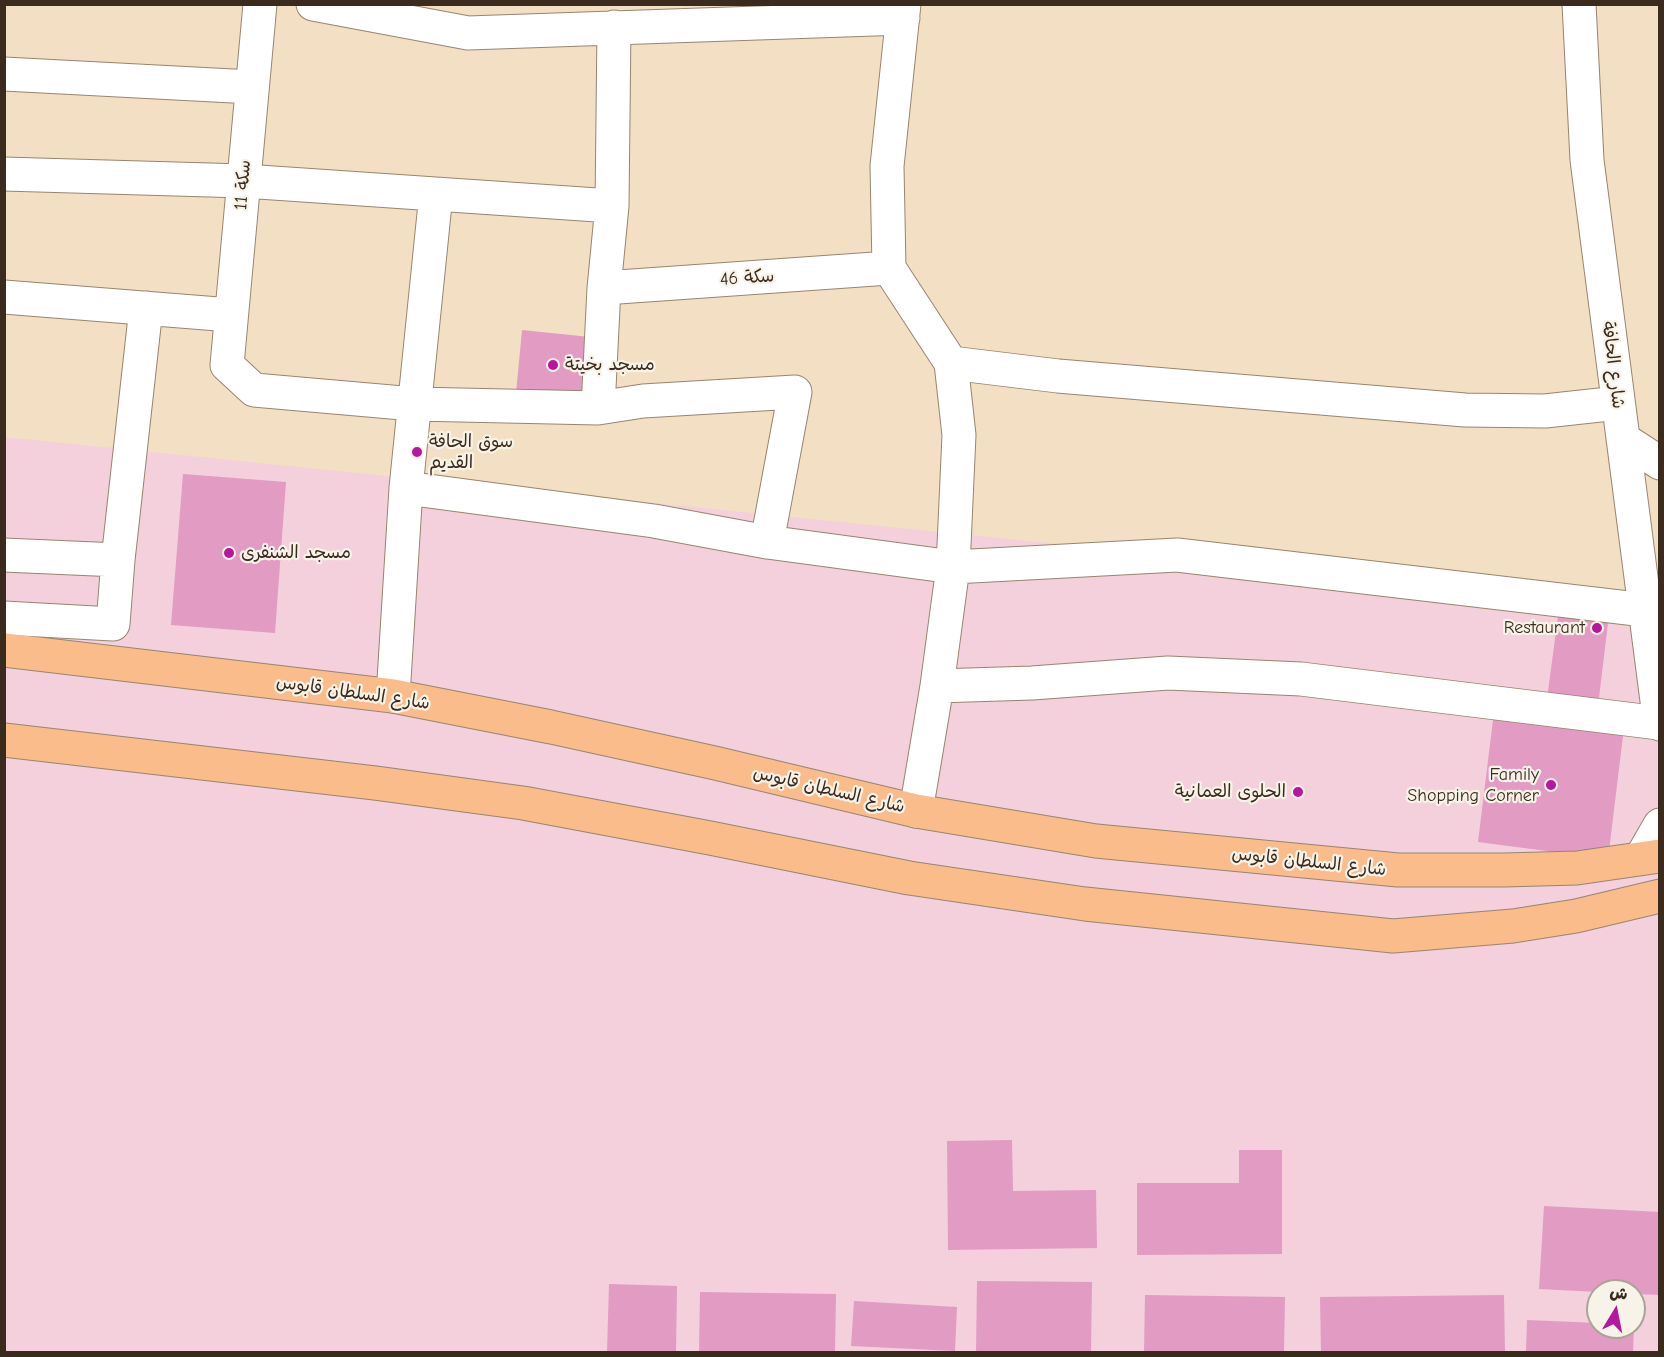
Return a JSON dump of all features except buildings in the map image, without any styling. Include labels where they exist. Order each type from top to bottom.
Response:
[{"type":"main road","name":"شارع السلطان قابوس","points":[[4,650],[393,696],[610,740],[916,811],[1096,841],[1398,870],[1577,868],[1650,857]]},
{"type":"main road","points":[[4,740],[375,783],[523,803],[909,878],[1085,904],[1393,936],[1513,926],[1576,916],[1659,896]]},
{"type":"street","name":"سكة 11","points":[[260,4],[227,365],[254,390],[414,404]]},
{"type":"street","points":[[313,4],[468,33],[903,11],[886,166],[889,268],[951,363],[959,435],[952,567],[937,686],[916,811]]},
{"type":"street","name":"شارع الحافة","points":[[1579,4],[1587,160],[1659,724]]},
{"type":"street","points":[[598,408],[604,288],[612,206],[614,27]]},
{"type":"street","points":[[4,74],[252,87]]},
{"type":"street","points":[[4,174],[244,181],[612,206]]},
{"type":"street","points":[[393,696],[406,488],[436,194]]},
{"type":"street","name":"سكة 46","points":[[604,288],[889,268]]},
{"type":"street","points":[[4,297],[231,315]]},
{"type":"street","points":[[4,618],[113,624],[146,308]]},
{"type":"street","points":[[951,363],[1058,375],[1465,410],[1545,411],[1618,403]]},
{"type":"street","points":[[414,404],[598,408],[643,401],[795,392],[766,542]]},
{"type":"street","points":[[1623,439],[1659,463]]},
{"type":"street","points":[[406,488],[654,521],[766,542],[952,567],[1177,555],[1645,610]]},
{"type":"street","points":[[4,555],[118,560]]},
{"type":"street","points":[[937,686],[1032,683],[1168,673],[1290,679],[1659,724]]},
{"type":"street","points":[[1650,857],[1659,825]]},
{"type":"shaded area","points":[[4,437],[1659,605],[1659,1352],[5,1352]]},
{"type":"place","name":"مسجد بخيتة","points":[[553,365]]},
{"type":"place","name":"سوق الحافة القديم","points":[[417,452]]},
{"type":"place","name":"مسجد الشنفرى","points":[[229,553]]},
{"type":"place","name":"Restaurant","points":[[1597,628]]},
{"type":"place","name":"Family Shopping Corner","points":[[1551,785]]},
{"type":"place","name":"الحلوى العمانية","points":[[1298,792]]}]
